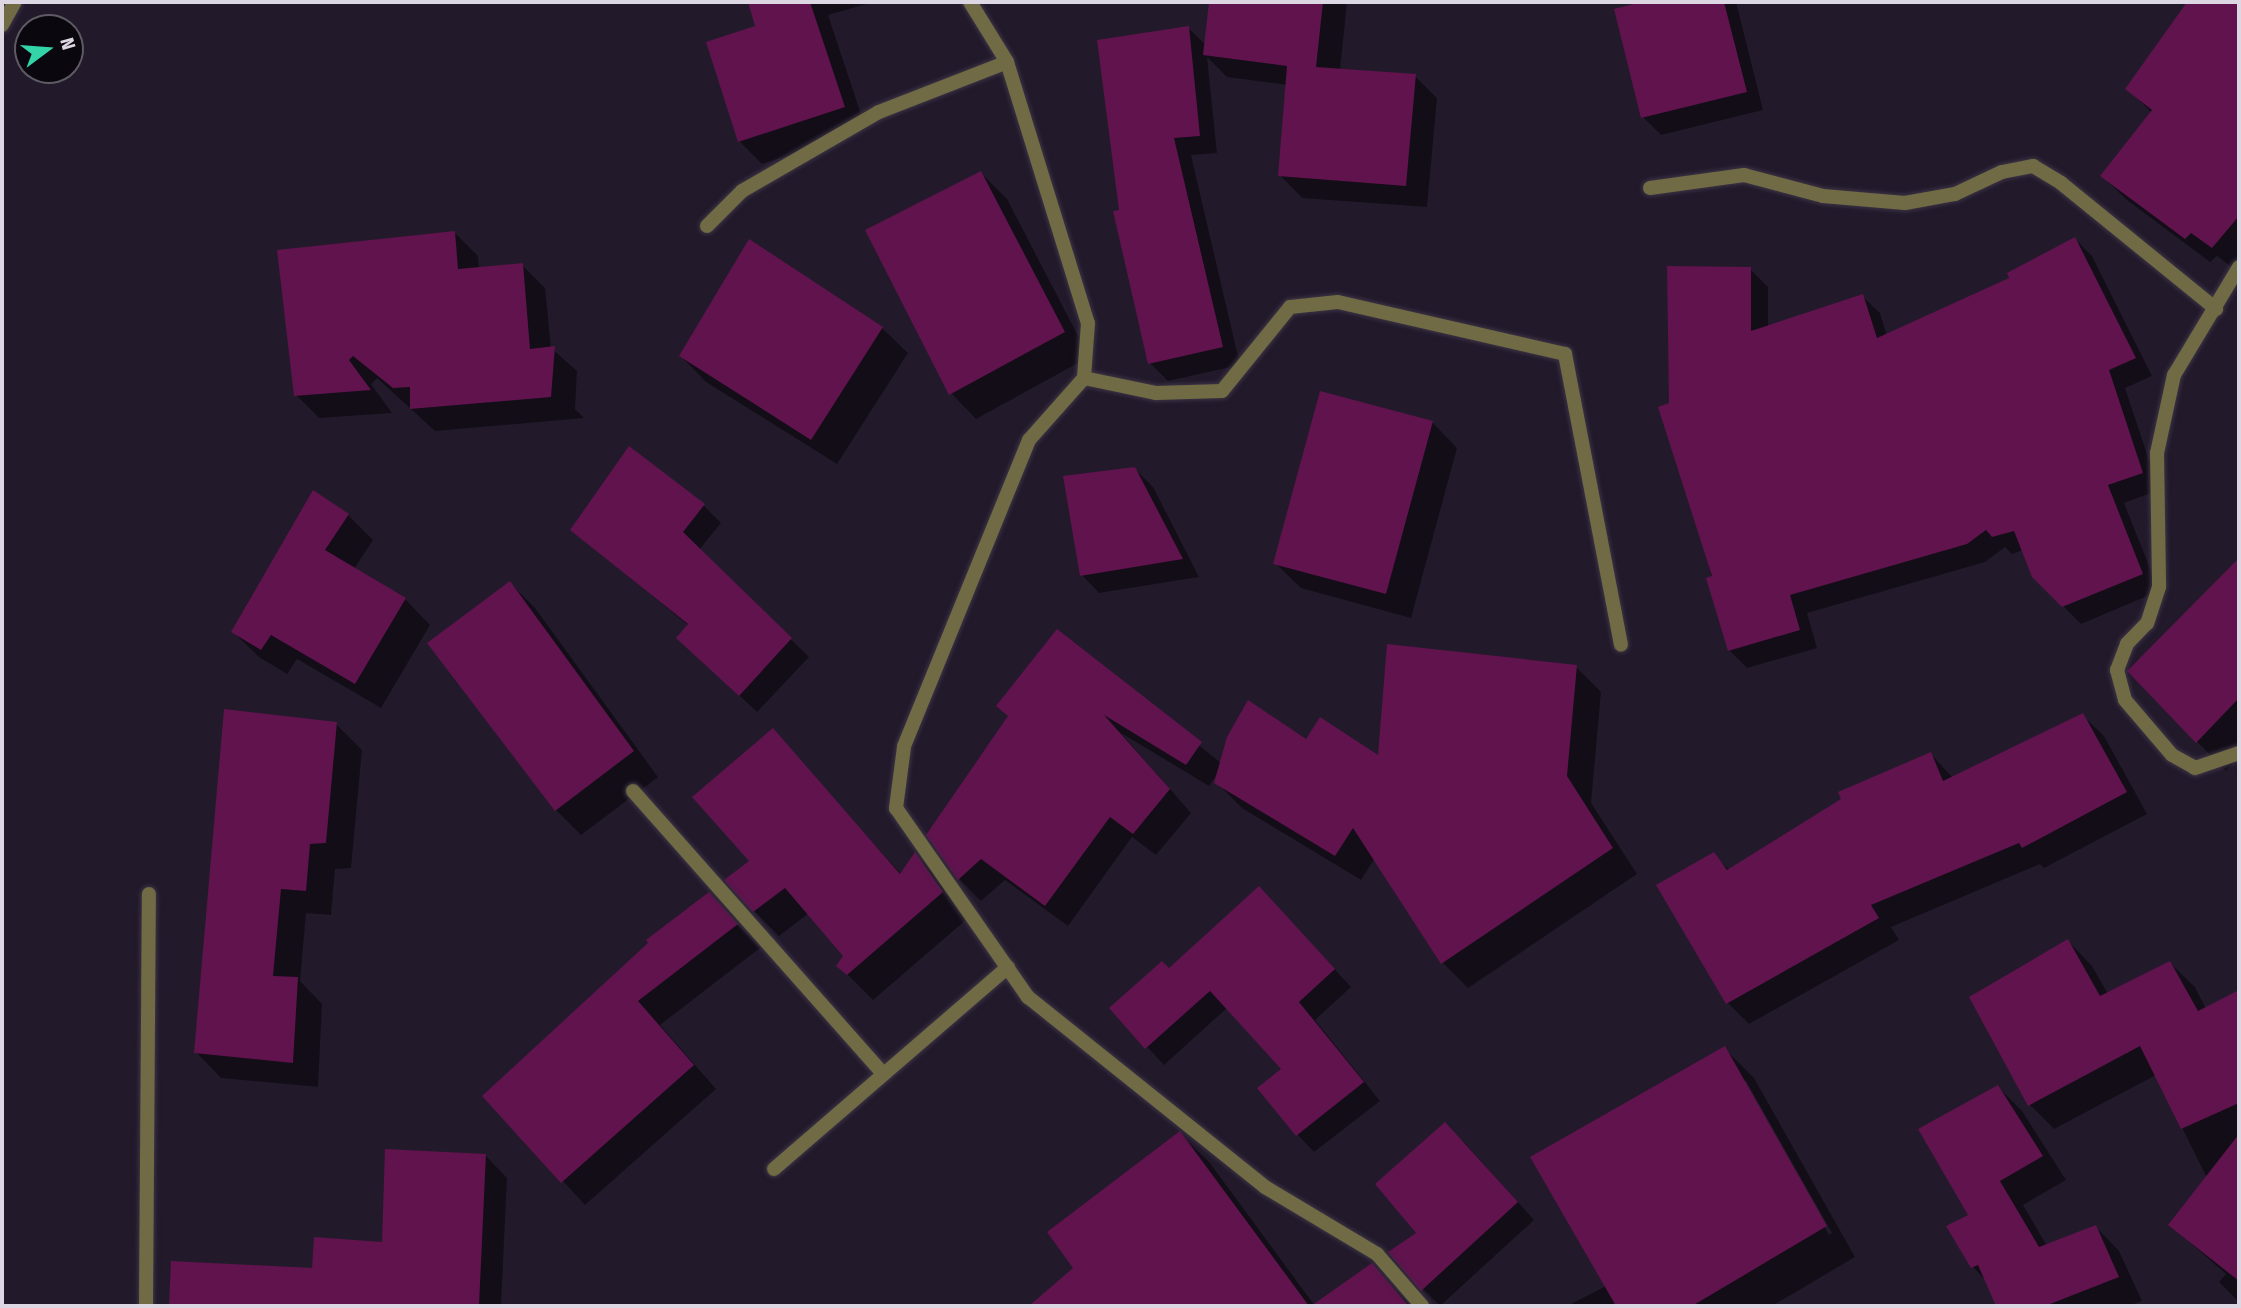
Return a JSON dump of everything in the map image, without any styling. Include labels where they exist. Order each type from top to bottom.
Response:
[{"type":"street","points":[[2,25],[15,2]]},
{"type":"street","points":[[970,2],[1007,62],[1088,323],[1084,378],[1029,440],[904,747],[896,808],[1028,997],[1265,1187],[1377,1254],[1422,1306]]},
{"type":"street","points":[[707,226],[742,191],[879,112],[1007,62]]},
{"type":"street","points":[[1650,188],[1744,175],[1823,196],[1905,204],[1955,194],[2002,172],[2033,166],[2061,183],[2216,309]]},
{"type":"street","points":[[2239,267],[2174,375],[2157,453],[2159,587],[2147,623],[2127,644],[2117,670],[2125,700],[2172,755],[2195,768],[2239,753]]},
{"type":"street","points":[[1084,378],[1156,393],[1222,391],[1290,307],[1338,302],[1564,354],[1620,645]]},
{"type":"street","points":[[633,791],[883,1074]]},
{"type":"street","points":[[146,1306],[149,894]]},
{"type":"street","points":[[774,1169],[1007,967]]},
{"type":"building","points":[[748,2],[810,2],[845,107],[738,142],[706,42],[755,26]]},
{"type":"building","points":[[1209,2],[1323,2],[1316,67],[1416,74],[1406,186],[1278,176],[1287,66],[1203,55]]},
{"type":"building","points":[[1641,2],[1724,2],[1747,92],[1641,118],[1614,9]]},
{"type":"building","points":[[2187,2],[2239,2],[2239,216],[2212,248],[2191,233],[2185,239],[2100,176],[2152,110],[2125,89]]},
{"type":"building","points":[[1189,26],[1200,136],[1174,138],[1223,347],[1148,364],[1113,211],[1119,210],[1097,40]]},
{"type":"building","points":[[981,171],[1065,332],[949,395],[865,230]]},
{"type":"building","points":[[455,231],[458,269],[523,263],[530,349],[555,346],[551,397],[410,409],[410,387],[393,388],[353,356],[349,360],[371,390],[294,396],[277,250]]},
{"type":"building","points":[[2075,237],[2136,358],[2109,370],[2143,473],[2108,485],[2143,574],[2062,607],[2032,577],[2014,531],[1992,537],[1986,530],[1967,544],[1790,595],[1800,630],[1728,651],[1706,578],[1712,576],[1658,407],[1669,403],[1667,266],[1751,267],[1751,331],[1863,294],[1877,338],[2009,278],[2007,273]]},
{"type":"building","points":[[749,239],[883,327],[811,440],[679,356]]},
{"type":"building","points":[[1320,391],[1433,421],[1386,594],[1273,564]]},
{"type":"building","points":[[629,446],[705,504],[683,532],[792,638],[739,696],[676,638],[688,624],[570,530]]},
{"type":"building","points":[[1135,467],[1183,559],[1080,576],[1063,476]]},
{"type":"building","points":[[313,490],[349,514],[325,550],[406,598],[355,684],[271,635],[261,650],[231,632]]},
{"type":"building","points":[[2239,558],[2239,698],[2196,743],[2127,671]]},
{"type":"building","points":[[510,581],[634,751],[555,811],[427,643]]},
{"type":"building","points":[[1057,629],[1202,742],[1186,765],[1104,715],[1170,789],[1133,834],[1110,817],[1045,906],[981,859],[958,880],[926,835],[1008,716],[996,706]]},
{"type":"building","points":[[1387,644],[1577,665],[1567,776],[1613,848],[1441,964],[1353,828],[1335,856],[1214,783],[1227,737],[1248,700],[1306,739],[1320,717],[1378,755]]},
{"type":"building","points":[[224,709],[337,722],[326,843],[310,844],[306,891],[281,889],[273,976],[298,977],[293,1063],[194,1053]]},
{"type":"building","points":[[2083,713],[2127,792],[2022,848],[2019,843],[1871,905],[1879,918],[1726,1004],[1656,885],[1714,852],[1727,870],[1841,799],[1838,792],[1931,752],[1943,781]]},
{"type":"building","points":[[773,728],[900,874],[915,852],[943,892],[847,975],[836,966],[843,956],[785,888],[753,912],[724,880],[749,861],[692,797]]},
{"type":"building","points":[[1259,886],[1335,969],[1299,1002],[1364,1082],[1296,1136],[1257,1088],[1281,1069],[1210,991],[1145,1049],[1109,1008],[1162,961],[1169,968]]},
{"type":"building","points":[[709,892],[738,924],[638,1001],[694,1065],[561,1183],[482,1096],[648,943],[646,940]]},
{"type":"building","points":[[2068,939],[2100,996],[2170,961],[2198,1011],[2239,990],[2239,1103],[2181,1129],[2140,1046],[2028,1106],[1969,997]]},
{"type":"building","points":[[1725,1046],[1827,1226],[1692,1306],[1616,1306],[1530,1157]]},
{"type":"building","points":[[1998,1085],[2043,1156],[2000,1181],[2039,1247],[2096,1225],[2119,1277],[2045,1306],[1996,1306],[1978,1265],[1971,1268],[1946,1226],[1968,1215],[1918,1129]]},
{"type":"building","points":[[1445,1122],[1518,1202],[1421,1291],[1388,1252],[1416,1233],[1375,1184]]},
{"type":"building","points":[[1180,1131],[1309,1306],[1029,1306],[1073,1268],[1047,1232]]},
{"type":"building","points":[[2239,1134],[2239,1281],[2168,1225]]},
{"type":"building","points":[[385,1149],[486,1154],[479,1306],[169,1306],[171,1261],[312,1268],[314,1237],[382,1242]]},
{"type":"building","points":[[1372,1263],[1407,1304],[1311,1306]]}]
